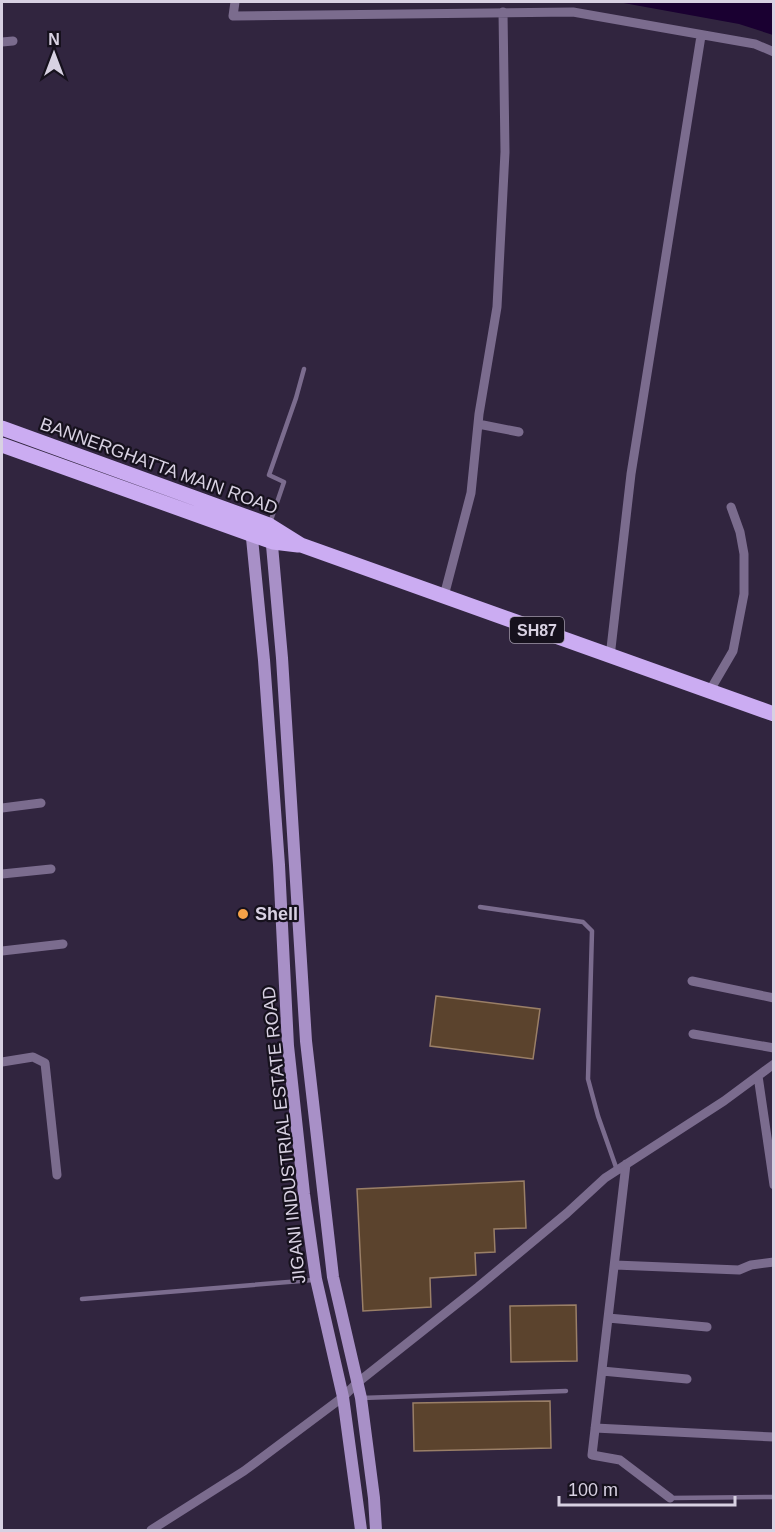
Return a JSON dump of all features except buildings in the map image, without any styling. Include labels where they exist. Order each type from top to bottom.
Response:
[{"type":"main road","name":"BANNERGHATTA MAIN ROAD","points":[[2,428],[252,534],[273,542],[301,545]]},
{"type":"main road","name":"BANNERGHATTA MAIN ROAD","points":[[2,445],[269,525],[301,545],[774,714]]},
{"type":"main road","name":"JIGANI INDUSTRIAL ESTATE ROAD","points":[[248,518],[252,534],[266,682],[288,1046],[316,1279],[343,1397],[361,1530]]},
{"type":"main road","name":"JIGANI INDUSTRIAL ESTATE ROAD","points":[[269,525],[273,542],[295,846],[306,1041],[333,1277],[361,1398],[376,1530]]},
{"type":"street","points":[[235,2],[233,16],[573,12],[754,44],[774,52]]},
{"type":"street","points":[[444,596],[471,493],[478,424],[497,307],[505,152],[503,12]]},
{"type":"street","points":[[610,657],[631,474],[701,36]]},
{"type":"street","points":[[2,42],[13,41]]},
{"type":"street","points":[[478,424],[519,432]]},
{"type":"street","points":[[710,692],[733,651],[744,594],[744,554],[740,532],[731,507]]},
{"type":"street","points":[[2,808],[41,803]]},
{"type":"street","points":[[2,874],[51,869]]},
{"type":"street","points":[[2,951],[63,944]]},
{"type":"street","points":[[692,981],[774,998]]},
{"type":"street","points":[[693,1034],[774,1048]]},
{"type":"street","points":[[2,1062],[33,1057],[45,1063],[57,1175]]},
{"type":"street","points":[[152,1530],[244,1471],[343,1397],[357,1383],[478,1287],[617,1170],[724,1101],[774,1064]]},
{"type":"street","points":[[758,1076],[770,1134],[774,1185]]},
{"type":"street","points":[[626,1164],[592,1455],[620,1460],[670,1498]]},
{"type":"street","points":[[615,1265],[739,1270],[751,1265],[774,1262]]},
{"type":"street","points":[[608,1318],[707,1327]]},
{"type":"street","points":[[602,1371],[687,1379]]},
{"type":"street","points":[[596,1428],[774,1437]]},
{"type":"lane","points":[[269,525],[284,482],[269,475],[296,398],[303,369]]},
{"type":"lane","points":[[480,907],[583,922],[592,932],[588,1078],[598,1116],[617,1170]]},
{"type":"lane","points":[[82,1299],[316,1279]]},
{"type":"lane","points":[[361,1398],[566,1391]]},
{"type":"lane","points":[[670,1498],[774,1497]]},
{"type":"shaded area","points":[[618,2],[773,2],[773,35],[739,24]]},
{"type":"place","name":"Shell","points":[[243,914]]}]
